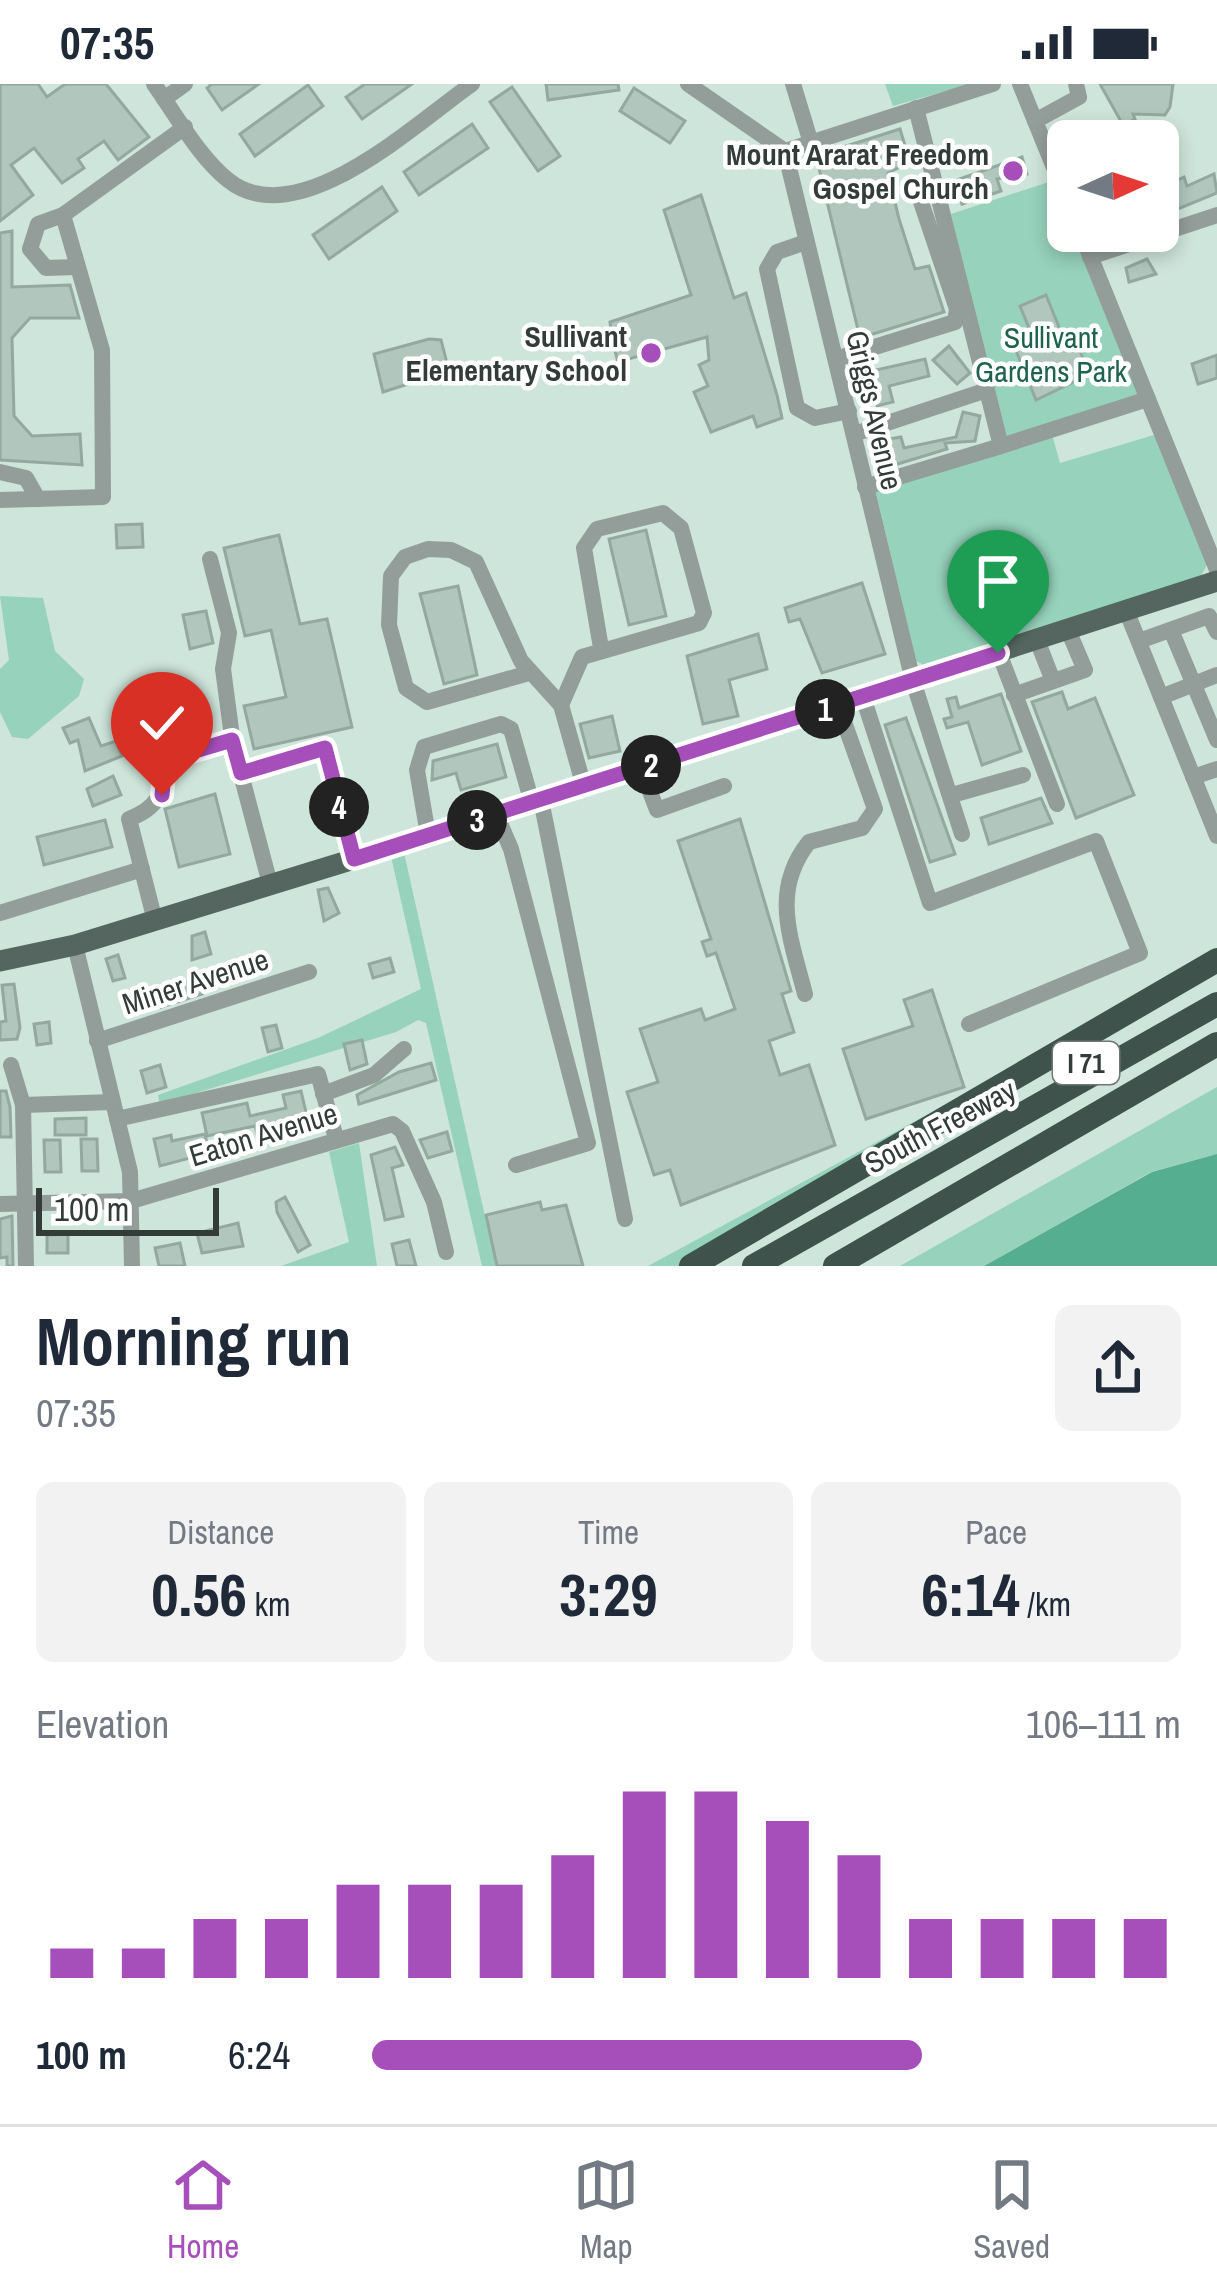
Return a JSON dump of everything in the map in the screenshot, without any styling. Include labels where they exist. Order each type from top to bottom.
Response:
[{"type":"highway","points":[[691,1266],[1217,960]]},
{"type":"highway","name":"I 71","points":[[960,1148],[980,1127],[1217,984]]},
{"type":"highway","name":"South Freeway","points":[[754,1266],[1217,1004]]},
{"type":"highway","name":"I 71","points":[[836,1266],[1217,1047]]},
{"type":"main road","points":[[0,961],[75,945],[354,859],[1217,581]]},
{"type":"street","points":[[184,84],[159,91],[238,187],[272,196],[322,188],[467,85]]},
{"type":"street","points":[[688,84],[785,151],[993,84]]},
{"type":"street","points":[[793,84],[811,143]]},
{"type":"street","points":[[1020,84],[1047,150]]},
{"type":"street","points":[[1035,121],[1078,99],[1076,84]]},
{"type":"street","points":[[916,108],[1001,446]]},
{"type":"street","points":[[77,267],[46,268],[30,249],[38,224],[64,215],[185,127]]},
{"type":"street","name":"Griggs Avenue","points":[[785,151],[913,681],[962,834]]},
{"type":"street","points":[[836,359],[955,322],[957,309],[916,187]]},
{"type":"street","points":[[0,500],[103,497],[102,350],[64,215]]},
{"type":"street","points":[[1090,257],[1217,215]]},
{"type":"street","points":[[806,242],[778,252],[767,269],[797,408],[815,418],[849,411]]},
{"type":"street","points":[[1088,252],[1217,570]]},
{"type":"street","points":[[854,434],[987,390]]},
{"type":"street","points":[[865,487],[1148,399]]},
{"type":"street","points":[[0,472],[26,478],[38,499]]},
{"type":"street","points":[[561,705],[582,656],[699,623],[704,613],[682,528],[663,513],[597,530],[584,548],[601,648]]},
{"type":"street","points":[[529,673],[427,702],[413,695],[406,688],[389,625],[391,576],[405,557],[428,549],[451,550],[476,562],[529,673],[561,705],[584,787]]},
{"type":"street","points":[[210,559],[229,633],[224,669],[232,740],[270,884]]},
{"type":"street","points":[[1126,610],[1217,836]]},
{"type":"street","points":[[1139,641],[1209,616],[1217,632]]},
{"type":"street","points":[[1013,695],[1085,670],[1068,630]]},
{"type":"street","points":[[1171,630],[1217,741],[1185,756]]},
{"type":"street","points":[[1036,640],[1053,681]]},
{"type":"street","points":[[998,653],[1057,804]]},
{"type":"street","points":[[1161,697],[1217,675]]},
{"type":"street","points":[[863,697],[930,904],[1096,841],[1140,953],[969,1024]]},
{"type":"street","points":[[805,994],[782,900],[787,882],[809,842],[862,828],[875,809],[838,705]]},
{"type":"street","points":[[428,835],[418,792],[419,755],[424,747],[501,724],[511,729],[537,801],[625,1219]]},
{"type":"street","points":[[155,921],[129,819],[152,809],[162,795],[165,764],[232,740]]},
{"type":"street","points":[[241,773],[325,748],[354,859]]},
{"type":"street","points":[[641,768],[657,810],[724,786]]},
{"type":"street","points":[[1193,778],[1217,769]]},
{"type":"street","points":[[952,795],[1023,775]]},
{"type":"street","points":[[496,814],[511,848],[564,1037],[588,1143],[516,1165]]},
{"type":"street","points":[[0,913],[142,869]]},
{"type":"street","points":[[75,945],[115,1111],[131,1201],[132,1266]]},
{"type":"street","name":"Miner Avenue","points":[[98,1041],[309,972]]},
{"type":"street","points":[[323,1094],[374,1075],[404,1049]]},
{"type":"street","points":[[11,1065],[23,1105],[26,1266]]},
{"type":"street","points":[[23,1105],[115,1111],[318,1075],[336,1138]]},
{"type":"street","name":"Eaton Avenue","points":[[0,1204],[131,1201],[336,1138],[398,1126],[434,1202],[446,1252]]},
{"type":"green space","points":[[885,84],[970,84],[893,106]]},
{"type":"green space","name":"Sullivant Gardens Park","points":[[1047,183],[1047,252],[1081,252],[1139,396],[1050,427],[1060,463],[1154,435],[1207,565],[1197,583],[930,668],[916,661],[875,489],[1004,443],[951,214]]},
{"type":"green space","points":[[0,596],[43,598],[55,651],[84,679],[79,696],[28,739],[12,737],[0,712],[0,669],[9,660]]},
{"type":"green space","points":[[403,848],[496,1266],[482,1266],[426,1023],[418,1020],[396,1032],[160,1104],[158,1095],[318,1038],[421,989],[390,852]]},
{"type":"green space","points":[[1217,1087],[1217,1154],[1151,1172],[984,1266],[900,1266]]},
{"type":"green space","points":[[934,1111],[694,1266],[648,1266]]},
{"type":"green space","points":[[359,1143],[377,1266],[281,1266],[349,1242],[329,1152]]},
{"type":"shaded area","points":[[1217,1154],[1217,1266],[984,1266],[1152,1172]]},
{"type":"building","points":[[0,84],[38,84],[47,97],[65,84],[106,84],[149,137],[118,160],[104,141],[78,159],[84,168],[62,183],[34,148],[11,165],[33,195],[0,221]]},
{"type":"building","points":[[212,84],[259,84],[222,110],[207,88]]},
{"type":"building","points":[[365,84],[412,84],[362,119],[346,97]]},
{"type":"building","points":[[546,84],[618,84],[619,90],[548,100]]},
{"type":"building","points":[[1100,84],[1173,84],[1165,115],[1133,114],[1133,120],[1120,120]]},
{"type":"building","points":[[308,85],[323,106],[255,156],[240,134]]},
{"type":"building","points":[[512,87],[560,156],[538,171],[490,102]]},
{"type":"building","points":[[634,88],[685,121],[670,143],[620,111]]},
{"type":"building","points":[[472,124],[488,148],[419,195],[404,172]]},
{"type":"building","points":[[900,129],[910,162],[888,173],[899,219],[915,269],[929,266],[944,312],[860,338],[817,160],[821,154]]},
{"type":"building","points":[[1022,157],[1027,174],[997,179],[1001,191],[962,204],[954,181]]},
{"type":"building","points":[[1214,174],[1217,193],[1179,209],[1179,179],[1184,177],[1187,186]]},
{"type":"building","points":[[382,187],[397,211],[329,259],[313,235]]},
{"type":"building","points":[[701,195],[734,298],[746,293],[777,395],[782,418],[757,427],[753,416],[711,432],[694,392],[708,386],[699,365],[709,360],[707,337],[618,362],[613,344],[610,322],[691,295],[664,210]]},
{"type":"building","points":[[12,231],[12,287],[70,285],[79,318],[30,318],[12,338],[14,416],[32,436],[80,434],[82,465],[0,460],[0,233]]},
{"type":"building","points":[[1147,259],[1156,274],[1129,282],[1126,268]]},
{"type":"building","points":[[1046,295],[1065,342],[1074,338],[1090,374],[1036,400],[1015,348],[1034,340],[1020,306]]},
{"type":"building","points":[[441,340],[449,371],[383,392],[374,354]]},
{"type":"building","points":[[949,346],[970,373],[957,384],[933,360]]},
{"type":"building","points":[[1217,355],[1217,378],[1198,384],[1192,364]]},
{"type":"building","points":[[925,359],[929,376],[889,386],[893,402],[877,406],[867,372]]},
{"type":"building","points":[[963,412],[980,416],[975,441],[945,443],[947,449],[891,466],[884,440],[901,437],[904,448],[956,437]]},
{"type":"building","points":[[142,524],[143,547],[117,548],[116,525]]},
{"type":"building","points":[[646,530],[666,616],[629,625],[609,539]]},
{"type":"building","points":[[279,535],[300,624],[327,619],[352,727],[254,749],[244,706],[286,697],[271,630],[245,636],[224,548]]},
{"type":"building","points":[[862,583],[885,654],[822,673],[800,619],[789,622],[785,608]]},
{"type":"building","points":[[458,586],[477,675],[444,684],[420,594]]},
{"type":"building","points":[[206,611],[213,643],[190,649],[183,615]]},
{"type":"building","points":[[758,634],[767,669],[729,680],[738,716],[703,724],[687,656]]},
{"type":"building","points":[[1062,692],[1068,709],[1095,698],[1134,795],[1076,818],[1032,702]]},
{"type":"building","points":[[1001,694],[1021,751],[982,765],[968,722],[947,728],[944,719],[952,717],[947,699],[956,697],[959,708]]},
{"type":"building","points":[[612,716],[620,751],[589,758],[580,724]]},
{"type":"building","points":[[89,718],[101,746],[116,741],[122,756],[85,771],[78,740],[70,743],[63,728]]},
{"type":"building","points":[[906,718],[955,854],[930,862],[885,725]]},
{"type":"building","points":[[497,744],[506,777],[461,790],[456,773],[432,780],[433,761]]},
{"type":"building","points":[[113,776],[121,795],[93,806],[87,789]]},
{"type":"building","points":[[215,794],[230,854],[179,867],[165,809]]},
{"type":"building","points":[[1041,798],[1052,823],[989,844],[981,818]]},
{"type":"building","points":[[740,819],[791,991],[782,994],[794,1032],[769,1041],[780,1075],[809,1065],[835,1145],[681,1205],[670,1170],[654,1175],[627,1092],[658,1082],[640,1029],[701,1009],[705,1020],[735,1009],[716,953],[707,956],[702,942],[711,939],[678,841]]},
{"type":"building","points":[[105,820],[112,847],[44,865],[37,837]]},
{"type":"building","points":[[328,888],[339,913],[324,921],[318,890]]},
{"type":"building","points":[[205,932],[211,954],[192,960],[192,936]]},
{"type":"building","points":[[118,955],[125,978],[113,981],[106,959]]},
{"type":"building","points":[[390,958],[394,972],[373,978],[369,964]]},
{"type":"building","points":[[197,979],[202,994],[161,1007],[158,997],[167,994],[166,989]]},
{"type":"building","points":[[14,984],[20,1028],[17,1039],[0,1040],[0,1022],[6,1021],[2,985]]},
{"type":"building","points":[[932,990],[964,1087],[866,1119],[843,1049],[913,1026],[904,1000]]},
{"type":"building","points":[[49,1022],[51,1043],[37,1045],[34,1024]]},
{"type":"building","points":[[276,1025],[282,1048],[268,1052],[262,1028]]},
{"type":"building","points":[[362,1040],[367,1064],[350,1070],[344,1044]]},
{"type":"building","points":[[431,1063],[436,1080],[359,1104],[357,1095],[399,1072]]},
{"type":"building","points":[[160,1065],[166,1087],[147,1093],[141,1071]]},
{"type":"building","points":[[0,1091],[6,1091],[10,1107],[11,1137],[0,1137]]},
{"type":"building","points":[[301,1091],[308,1121],[257,1135],[255,1126],[207,1136],[202,1113],[247,1103],[250,1116],[286,1108],[283,1095]]},
{"type":"building","points":[[86,1118],[86,1135],[55,1135],[55,1119]]},
{"type":"building","points":[[447,1132],[452,1151],[428,1158],[420,1140]]},
{"type":"building","points":[[205,1134],[209,1153],[160,1166],[154,1139],[171,1135],[172,1141]]},
{"type":"building","points":[[81,1139],[97,1139],[98,1171],[82,1171]]},
{"type":"building","points":[[44,1140],[60,1140],[61,1172],[45,1172]]},
{"type":"building","points":[[395,1147],[403,1165],[392,1168],[403,1216],[385,1220],[371,1155]]},
{"type":"building","points":[[285,1197],[310,1245],[298,1252],[277,1212],[276,1202]]},
{"type":"building","points":[[540,1202],[542,1210],[566,1205],[583,1266],[497,1266],[486,1215]]},
{"type":"building","points":[[12,1216],[13,1266],[7,1266],[7,1257],[0,1258],[0,1219]]},
{"type":"building","points":[[238,1223],[243,1246],[202,1253],[197,1233]]},
{"type":"building","points":[[68,1234],[68,1253],[47,1253],[47,1235]]},
{"type":"building","points":[[409,1240],[416,1266],[397,1266],[392,1244]]},
{"type":"building","points":[[180,1243],[185,1266],[159,1266],[155,1248]]},
{"type":"place","name":"Mount Ararat Freedom Gospel Church","points":[[1013,171]]},
{"type":"place","name":"Sullivant Elementary School","points":[[651,353]]},
{"type":"route","points":[[162,795],[165,764],[171,758],[232,740],[241,773],[325,748],[354,859],[998,653]]}]
